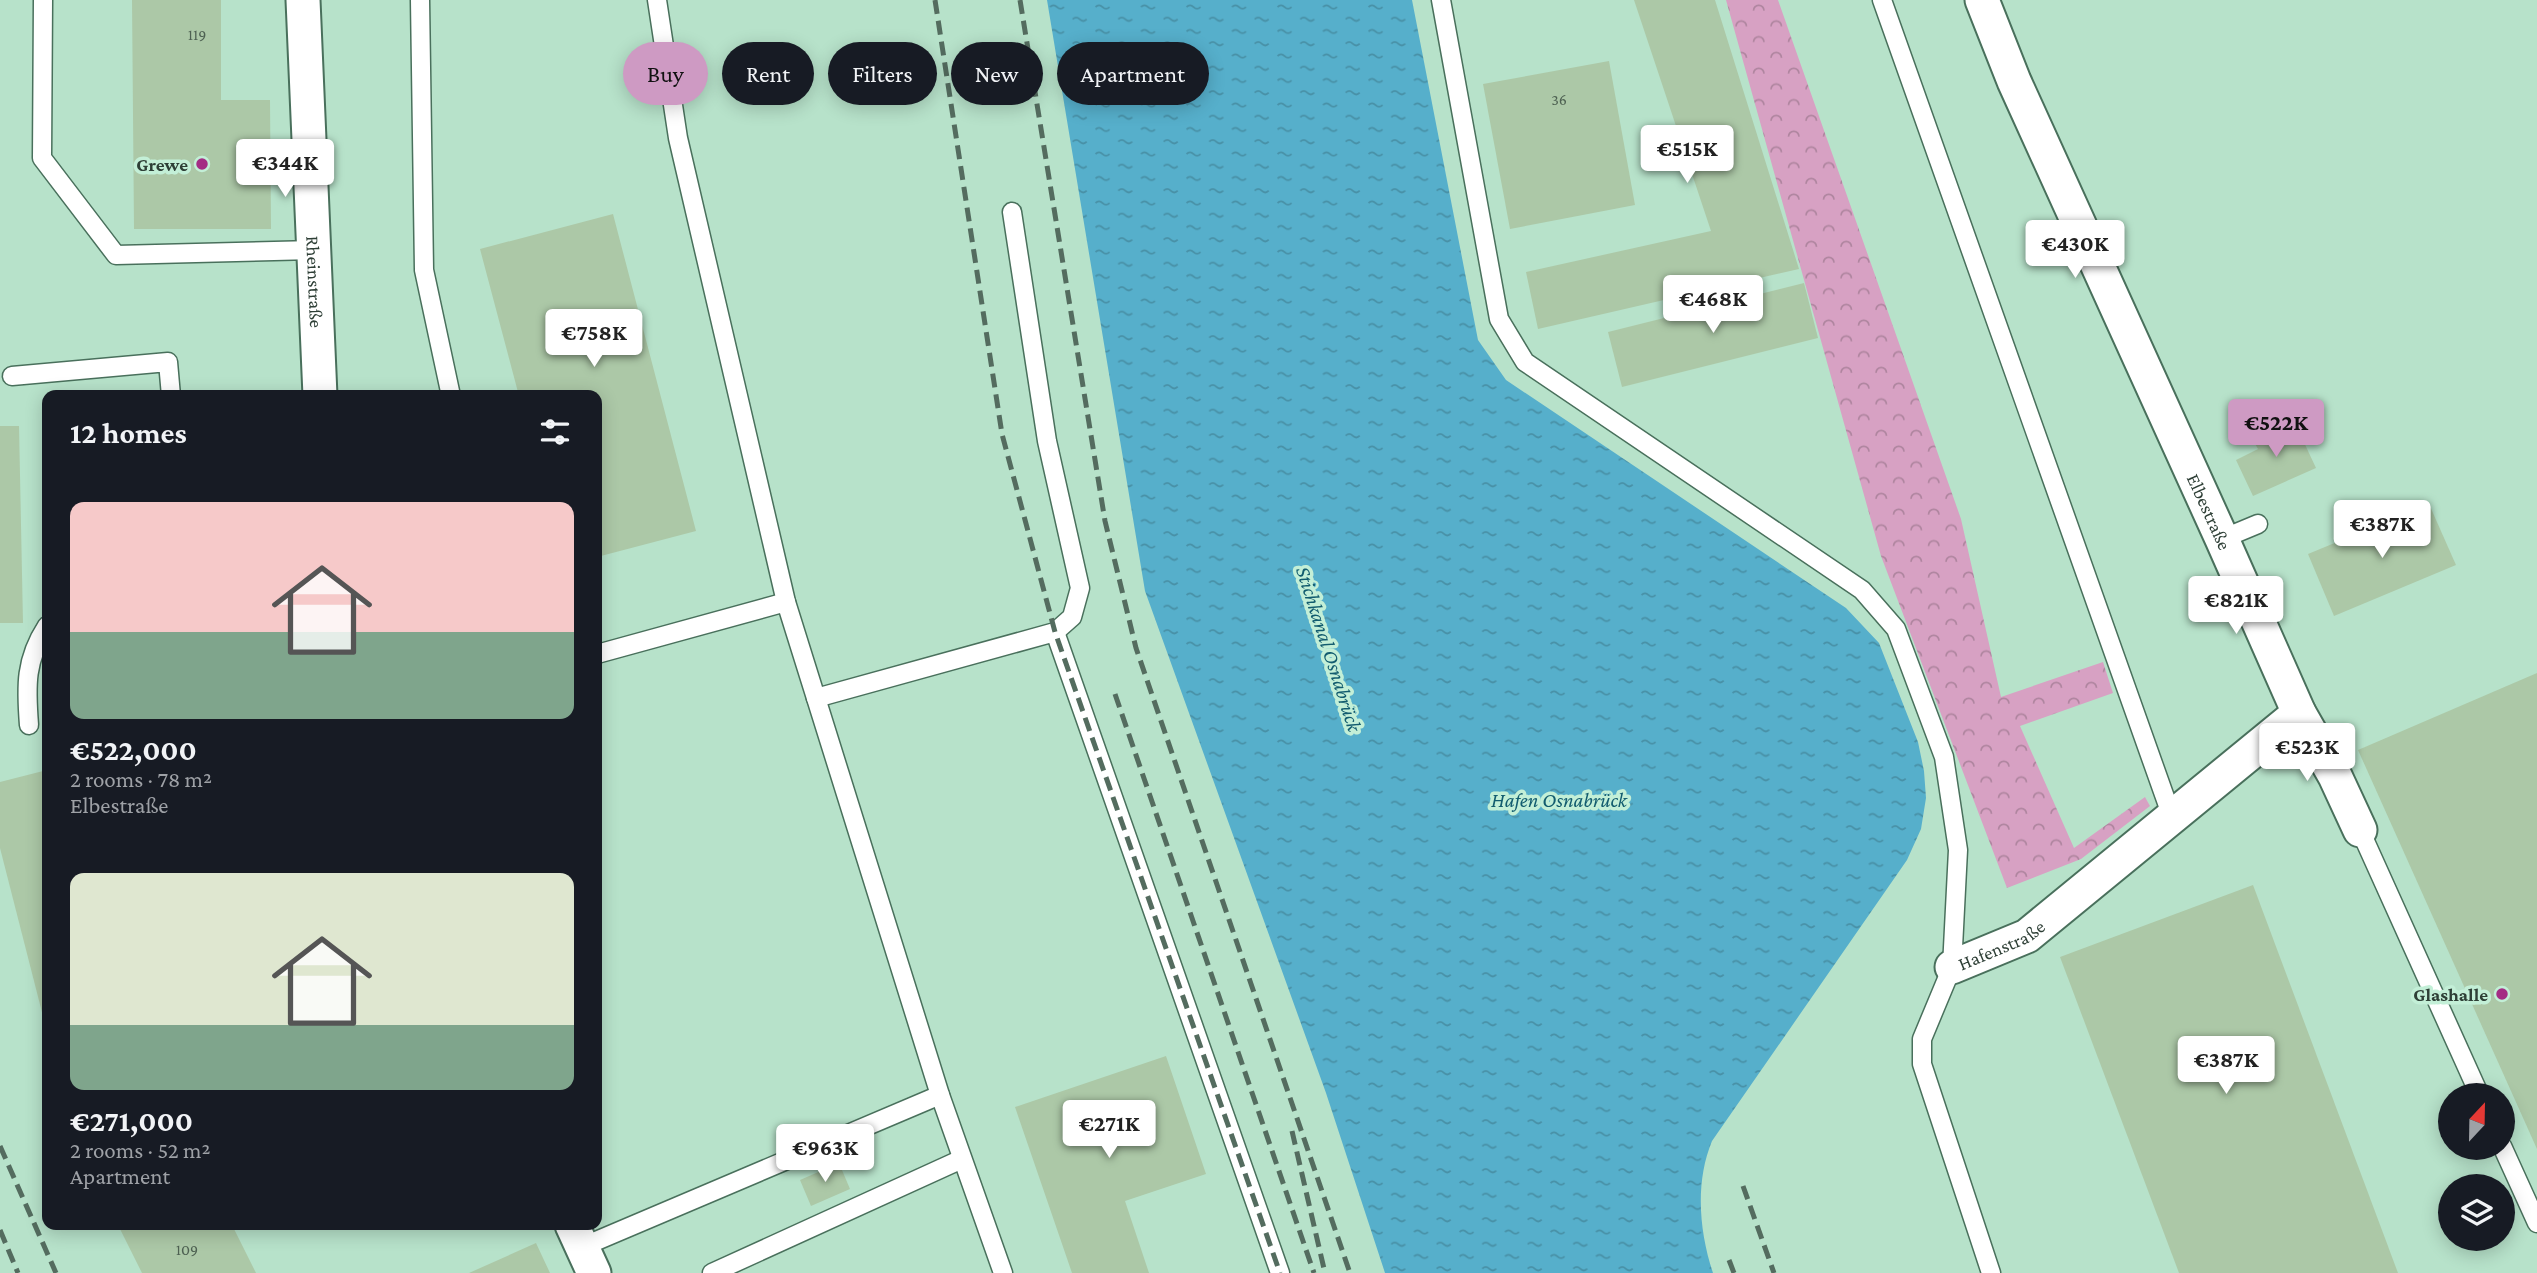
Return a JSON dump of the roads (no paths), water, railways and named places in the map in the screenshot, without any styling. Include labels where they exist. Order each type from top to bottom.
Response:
[{"type":"street","name":"Rheinstraße","points":[[303,0],[320,390]]},
{"type":"street","name":"Elbestraße","points":[[1982,0],[2014,81],[2299,713],[2335,776],[2360,830]]},
{"type":"street","name":"Hafenstraße","points":[[1952,967],[2027,936],[2299,713]]},
{"type":"lane","points":[[43,0],[42,158],[116,255],[314,250]]},
{"type":"lane","points":[[420,0],[424,270],[450,390]]},
{"type":"lane","points":[[657,0],[678,138],[786,602],[940,1095],[1003,1273]]},
{"type":"lane","points":[[1441,0],[1499,319],[1525,362],[1862,590],[1896,629],[1944,757],[1958,850],[1952,967]]},
{"type":"lane","points":[[1882,0],[2172,817]]},
{"type":"lane","points":[[816,698],[1055,632],[1072,617],[1080,587],[1047,441],[1012,212]]},
{"type":"lane","points":[[12,376],[168,362],[170,390]]},
{"type":"lane","points":[[2222,539],[2259,524]]},
{"type":"lane","points":[[602,653],[786,602]]},
{"type":"lane","points":[[1055,632],[1280,1273]]},
{"type":"lane","points":[[29,725],[26,682],[37,642],[42,634]]},
{"type":"lane","name":"Elbestraße","points":[[2360,830],[2474,1083]]},
{"type":"lane","name":"Hafenstraße","points":[[1952,967],[1922,1039],[1922,1064],[1991,1273]]},
{"type":"lane","points":[[583,1248],[940,1095]]},
{"type":"lane","points":[[712,1273],[962,1159]]},
{"type":"lane","points":[[2508,1160],[2537,1223]]},
{"type":"water","name":"Hafen Osnabrück","points":[[1047,0],[1412,0],[1478,340],[1506,380],[1846,608],[1879,643],[1918,742],[1926,798],[1921,829],[1907,860],[1712,1141],[1703,1173],[1701,1207],[1713,1273],[1385,1273],[1326,1093],[1145,591],[1064,105],[1209,105],[1209,42],[1057,42],[1057,60]]},
{"type":"railway","points":[[935,0],[1002,434],[1055,632],[1280,1273]]},
{"type":"railway","points":[[1020,0],[1105,521],[1136,648],[1350,1273]]},
{"type":"railway","points":[[1115,694],[1314,1273]]},
{"type":"railway","points":[[1292,1131],[1325,1273]]},
{"type":"railway","points":[[0,1146],[56,1273]]},
{"type":"railway","points":[[1743,1186],[1774,1273]]},
{"type":"railway","points":[[0,1230],[18,1273]]},
{"type":"railway","points":[[1729,1260],[1734,1273]]},
{"type":"place","name":"Grewe","points":[[202,164]]},
{"type":"place","name":"Glashalle","points":[[2502,994]]},
{"type":"water label","name":"Stichkanal Osnabrück","points":[[1329,649]]}]
